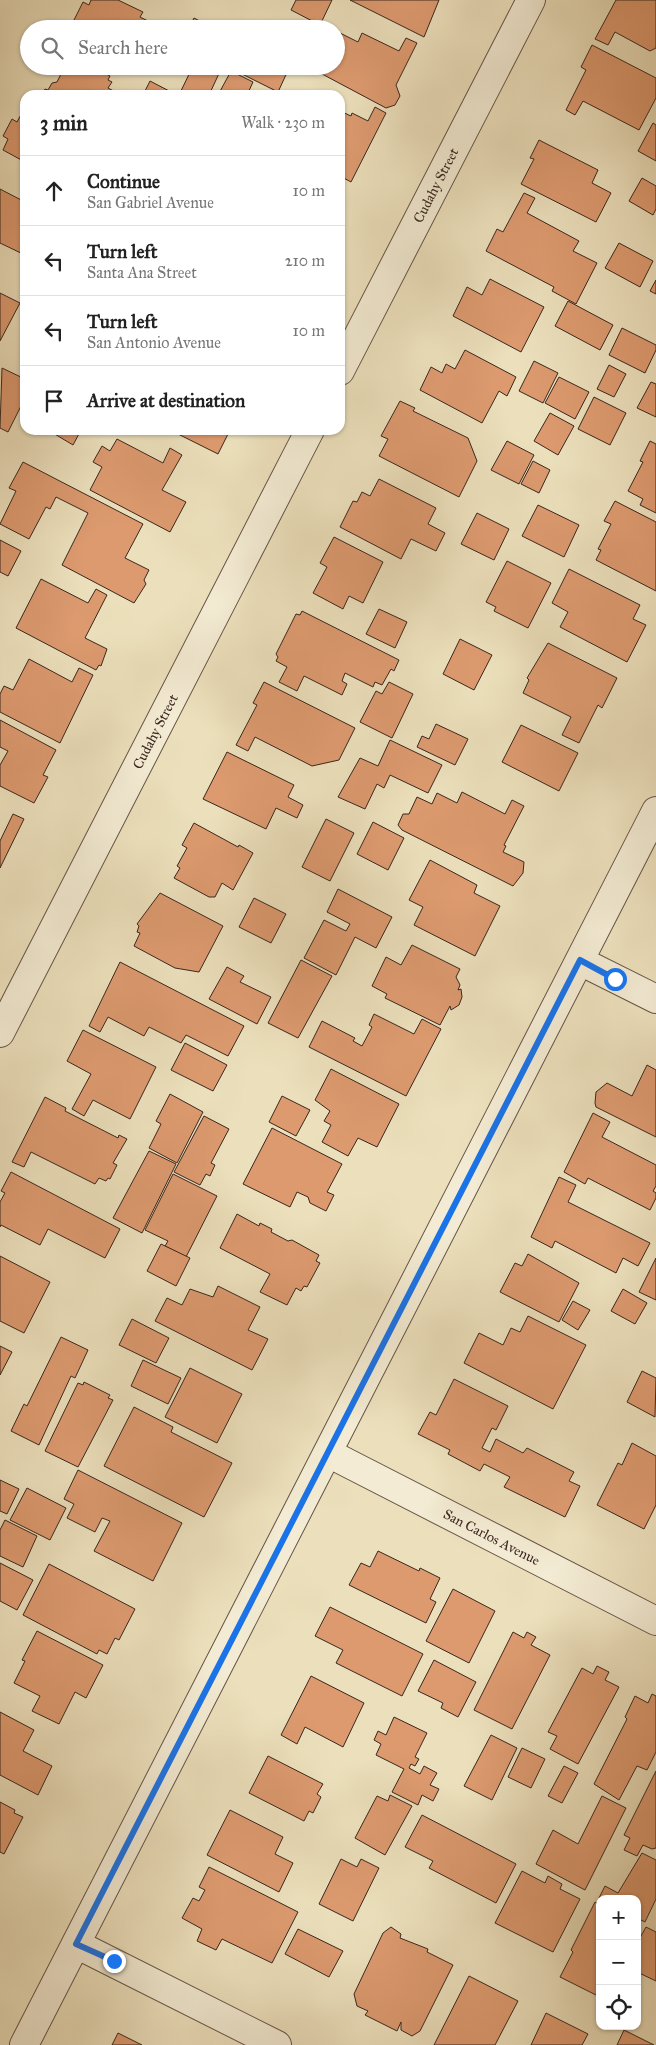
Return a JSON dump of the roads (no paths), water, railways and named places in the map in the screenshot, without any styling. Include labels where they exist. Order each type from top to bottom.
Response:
[{"type":"street","name":"Cudahy Street","points":[[345,361],[531,0]]},
{"type":"street","name":"Cudahy Street","points":[[0,1033],[307,435]]},
{"type":"street","points":[[24,2045],[656,811]]},
{"type":"street","points":[[580,960],[656,999]]},
{"type":"street","name":"San Carlos Avenue","points":[[328,1453],[656,1621]]},
{"type":"street","points":[[76,1944],[277,2045]]}]
